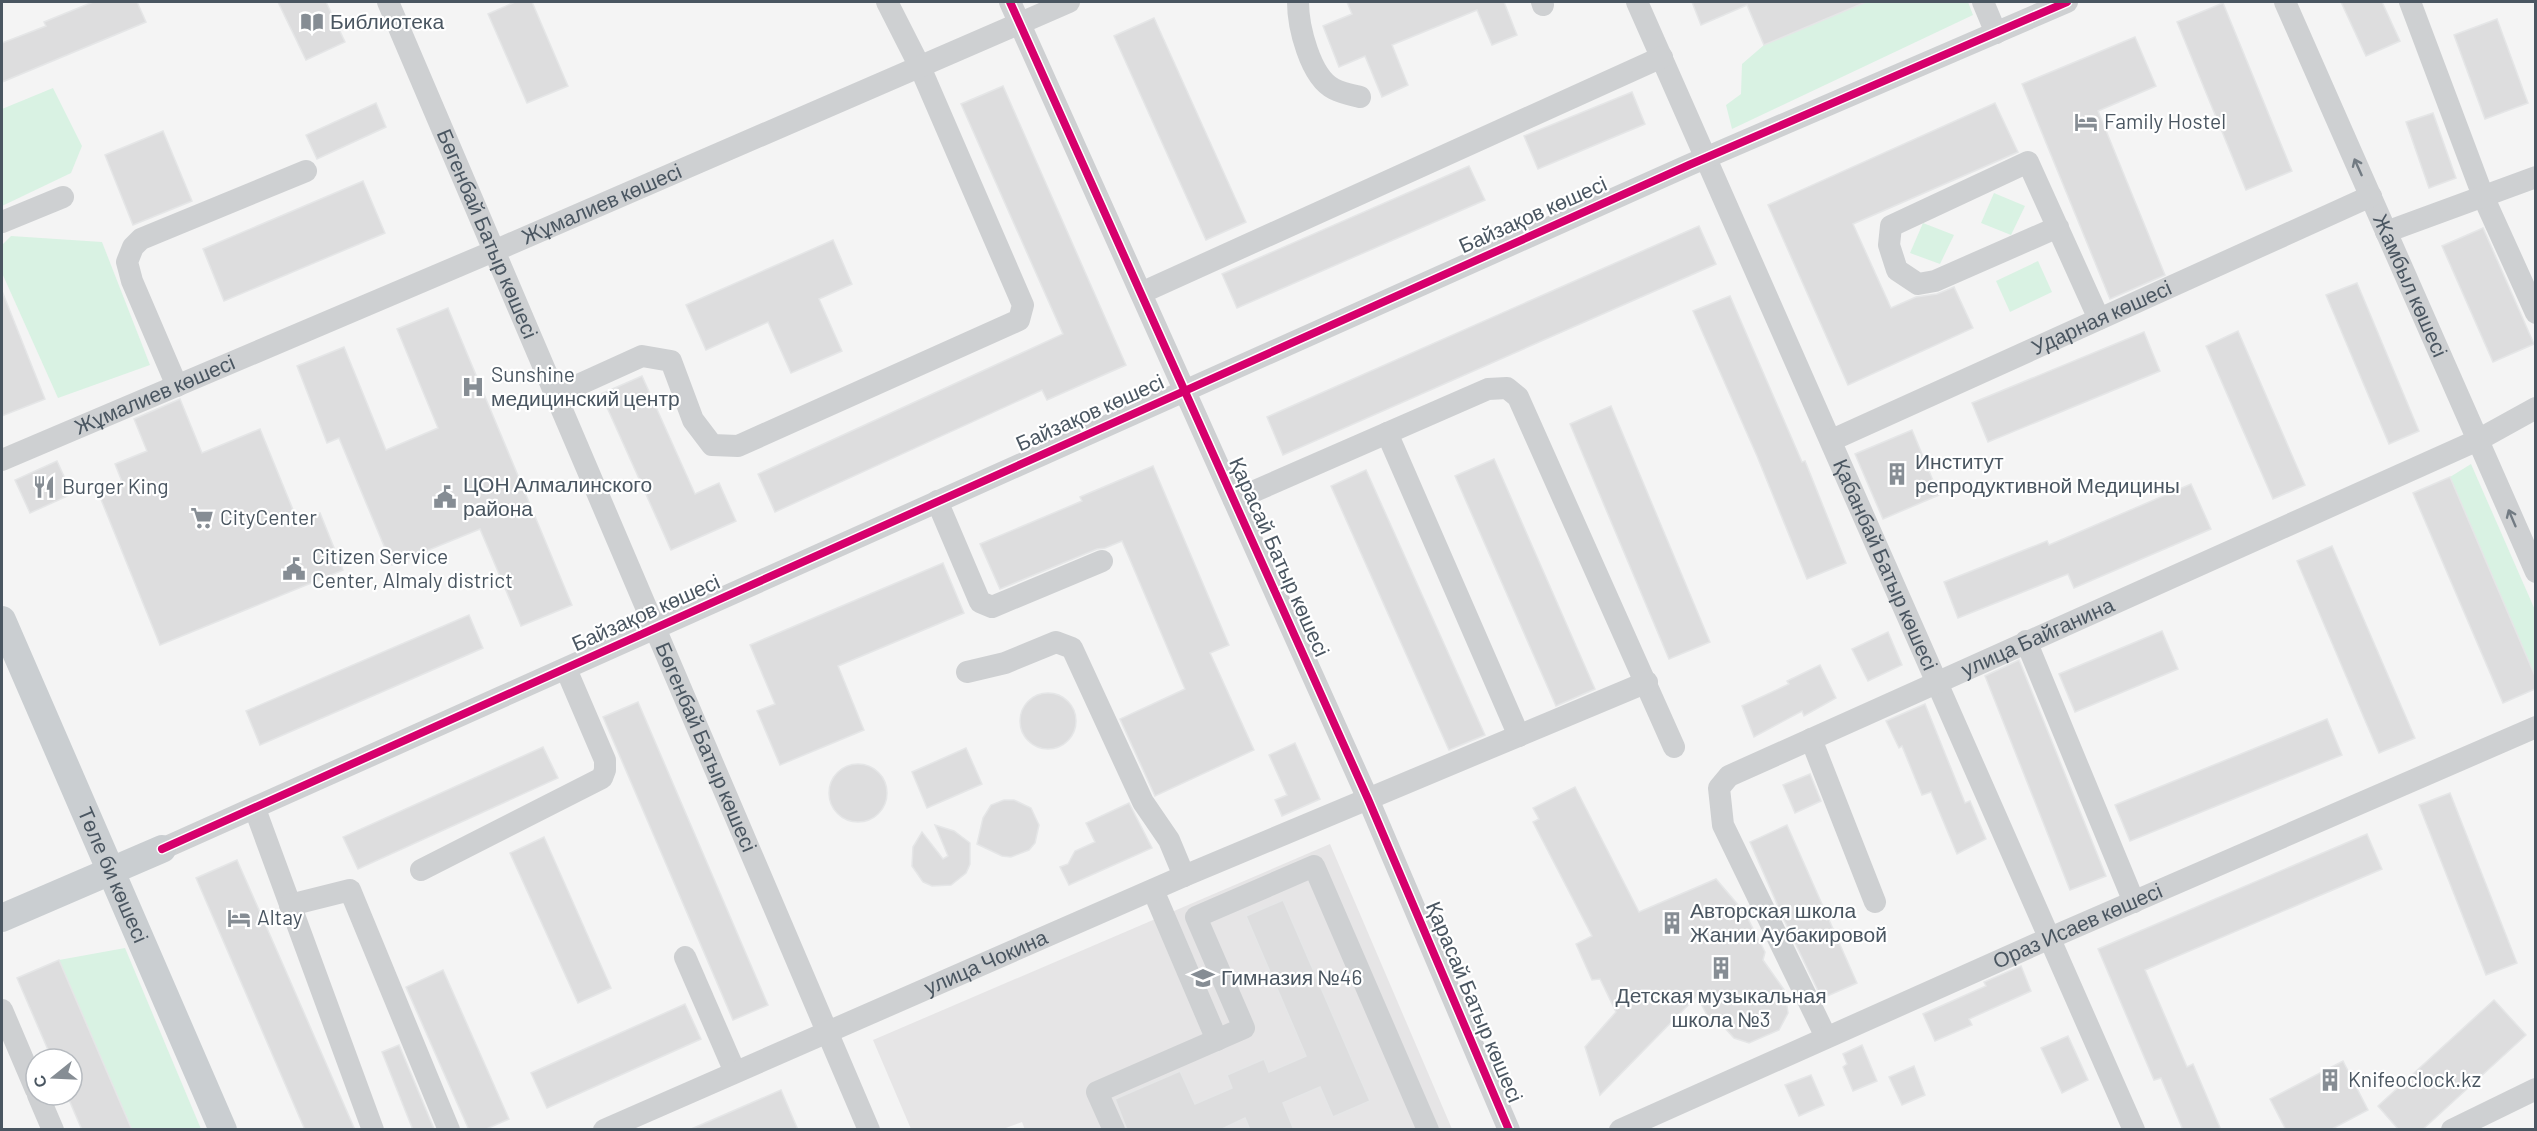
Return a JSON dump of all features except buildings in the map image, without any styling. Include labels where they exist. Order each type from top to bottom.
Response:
[{"type":"main road","name":"Төле би көшесі","points":[[2,620],[223,1130]]},
{"type":"main road","name":"Байзақов көшесі","points":[[2,918],[162,849]]},
{"type":"street","points":[[556,395],[642,356],[671,361],[693,420],[712,445],[738,446],[1019,320],[1023,304],[920,67],[887,2]]},
{"type":"street","name":"Қарасай Батыр көшесі","points":[[1010,2],[1368,799],[1509,1130]]},
{"type":"street","name":"Жұмалиев көшесі","points":[[2,460],[494,251],[1069,2]]},
{"type":"street","points":[[1298,2],[1298,22],[1318,76],[1333,88],[1360,98]]},
{"type":"street","name":"Қабанбай Батыр көшесі","points":[[1637,2],[1832,440],[2134,1130]]},
{"type":"street","points":[[1983,2],[1996,33]]},
{"type":"street","name":"Байзақов көшесі","points":[[162,849],[1707,157],[2067,2]]},
{"type":"street","name":"Жамбыл көшесі","points":[[2284,2],[2535,572]]},
{"type":"street","points":[[2410,2],[2483,196],[2535,313]]},
{"type":"street","name":"Бөгенбай Батыр көшесі","points":[[392,3],[494,251],[827,1032],[865,1128]]},
{"type":"street","points":[[1141,293],[1662,57]]},
{"type":"street","points":[[2058,227],[1935,281],[1918,284],[1897,270],[1889,245],[1891,226],[2028,162],[2058,227],[2099,319]]},
{"type":"street","points":[[177,386],[132,281],[127,262],[133,247],[141,239],[306,171]]},
{"type":"street","points":[[2386,231],[2535,177]]},
{"type":"street","points":[[2,222],[63,196]]},
{"type":"street","name":"Ударная көшесі","points":[[1832,440],[2371,196]]},
{"type":"street","points":[[1234,500],[1488,389],[1507,388],[1518,397],[1647,682],[1674,747]]},
{"type":"street","name":"улица Байганина","points":[[1826,1037],[1724,825],[1719,788],[1729,776],[2478,440],[2535,408]]},
{"type":"street","points":[[1387,433],[1519,736]]},
{"type":"street","points":[[937,501],[980,602],[993,607],[1102,561]]},
{"type":"street","points":[[2026,641],[2134,902]]},
{"type":"street","points":[[967,672],[1005,663],[1056,642],[1072,648],[1143,802],[1168,840],[1184,876]]},
{"type":"street","points":[[421,870],[602,778],[605,770],[604,760],[566,669]]},
{"type":"street","name":"улица Чокина","points":[[604,1130],[1184,876],[1647,682]]},
{"type":"street","name":"Ораз Исаев көшесі","points":[[1620,1130],[2050,938],[2535,727]]},
{"type":"street","points":[[1811,738],[1875,902]]},
{"type":"street","points":[[255,809],[374,1130]]},
{"type":"street","points":[[1114,1130],[1097,1092],[1244,1028],[1196,917],[1314,866],[1428,1130]]},
{"type":"street","points":[[290,905],[350,890],[449,1130]]},
{"type":"street","points":[[1153,890],[1217,1040]]},
{"type":"street","points":[[685,957],[735,1072]]},
{"type":"street","points":[[2,1010],[10,1053],[24,1073]]},
{"type":"street","points":[[2452,1130],[2535,1089]]},
{"type":"street","points":[[43,1107],[53,1130]]},
{"type":"shaded area","name":"Гимназия №46","points":[[1330,844],[1452,1129],[1025,1130],[1022,1122],[1003,1129],[911,1129],[873,1040]]},
{"type":"green space","points":[[1866,2],[1968,2],[1973,15],[1732,129],[1726,105],[1741,94],[1742,64],[1764,45]]},
{"type":"green space","points":[[53,88],[82,146],[71,173],[2,206],[2,109]]},
{"type":"green space","points":[[1994,193],[2025,206],[2011,235],[1981,223]]},
{"type":"green space","points":[[1923,223],[1954,235],[1940,264],[1910,253]]},
{"type":"green space","points":[[11,236],[102,242],[150,365],[58,398],[2,273],[2,245]]},
{"type":"green space","points":[[2038,261],[2052,292],[2010,312],[1996,281]]},
{"type":"green space","points":[[2471,464],[2535,610],[2535,676],[2450,477]]},
{"type":"green space","points":[[125,948],[201,1129],[132,1129],[59,960]]},
{"type":"cycle path","points":[[1010,2],[1368,799],[1509,1130]]},
{"type":"cycle path","points":[[162,849],[1689,165],[2067,2]]},
{"type":"place","name":"Библиотека","points":[[312,22]]},
{"type":"place","name":"Family Hostel","points":[[2086,122]]},
{"type":"place","name":"Sunshine медицинский центр","points":[[473,387]]},
{"type":"place","name":"Институт репродуктивной Медицины","points":[[1897,474]]},
{"type":"place","name":"Burger King","points":[[44,487]]},
{"type":"place","name":"ЦОН Алмалинского района","points":[[445,497]]},
{"type":"place","name":"CityCenter","points":[[202,518]]},
{"type":"place","name":"Citizen Service Center, Almaly district","points":[[294,569]]},
{"type":"place","name":"Altay","points":[[239,918]]},
{"type":"place","name":"Авторская школа Жании Аубакировой","points":[[1672,923]]},
{"type":"place","name":"Детская музыкальная школа №3","points":[[1721,968]]},
{"type":"place","name":"Гимназия №46","points":[[1203,978]]},
{"type":"place","name":"Knifeoclock.kz","points":[[2330,1080]]}]
